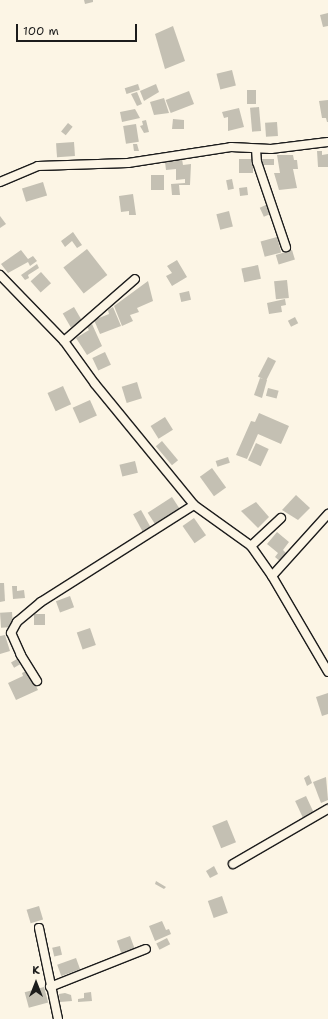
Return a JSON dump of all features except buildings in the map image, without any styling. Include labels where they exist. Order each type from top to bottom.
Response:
[{"type":"street","points":[[0,182],[38,166],[128,163],[231,147],[256,149],[328,142]]},
{"type":"street","points":[[256,149],[257,162],[286,247]]},
{"type":"street","points":[[0,275],[64,341],[95,384],[194,505],[251,546],[272,576],[328,672]]},
{"type":"street","points":[[64,341],[135,279]]},
{"type":"street","points":[[37,681],[20,655],[11,633],[17,622],[41,602],[194,505]]},
{"type":"street","points":[[272,576],[328,514]]},
{"type":"street","points":[[251,546],[281,518]]},
{"type":"street","points":[[233,864],[328,809]]},
{"type":"street","points":[[39,928],[50,987],[58,1019]]},
{"type":"street","points":[[50,987],[146,949]]}]
